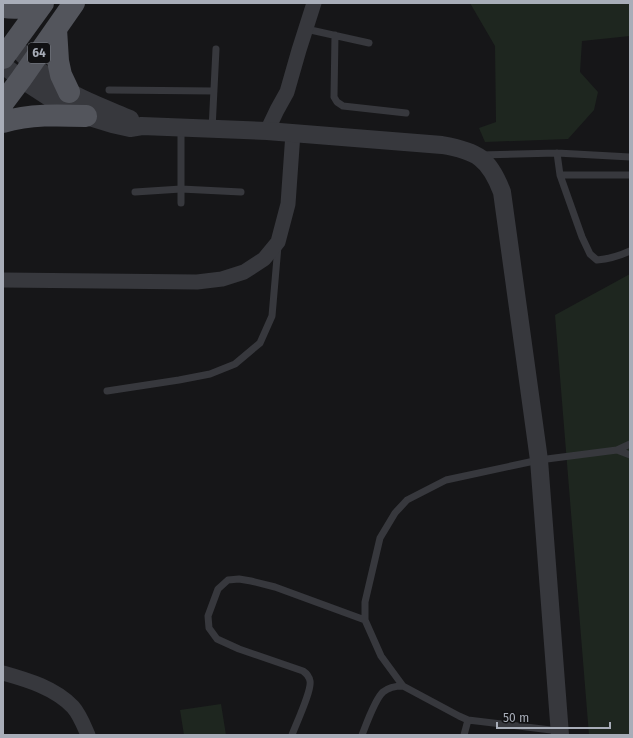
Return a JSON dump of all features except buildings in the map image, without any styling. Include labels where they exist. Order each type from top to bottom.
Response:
[{"type":"main road","points":[[3,7],[21,8],[40,3]]},
{"type":"main road","name":"64","points":[[6,46],[43,3]]},
{"type":"main road","name":"64","points":[[3,103],[74,3]]},
{"type":"main road","points":[[56,29],[58,61],[61,75],[69,92]]},
{"type":"main road","points":[[3,122],[22,117],[48,115],[86,116]]},
{"type":"street","points":[[267,131],[288,92],[314,3]]},
{"type":"street","points":[[6,46],[26,71],[58,103],[86,116],[112,124],[130,128],[142,126],[267,131],[442,145],[460,148],[476,155],[494,172],[502,192],[539,460],[560,733]]},
{"type":"street","points":[[3,65],[51,80],[69,92],[130,119],[142,126]]},
{"type":"street","points":[[3,280],[197,282],[222,280],[244,272],[264,259],[278,242],[288,204],[294,133]]},
{"type":"street","points":[[3,673],[21,678],[45,688],[61,697],[74,708],[88,735]]},
{"type":"lane","points":[[306,29],[370,43]]},
{"type":"lane","points":[[335,35],[334,97],[337,102],[343,106],[351,108],[406,113]]},
{"type":"lane","points":[[212,129],[216,49]]},
{"type":"lane","points":[[109,90],[214,91]]},
{"type":"lane","points":[[181,128],[181,203]]},
{"type":"lane","points":[[476,155],[558,153],[630,157]]},
{"type":"lane","points":[[558,153],[560,175],[582,237],[590,254],[597,260],[608,259],[630,251]]},
{"type":"lane","points":[[560,175],[630,175]]},
{"type":"lane","points":[[135,192],[181,189],[241,192]]},
{"type":"lane","points":[[106,391],[210,374],[235,364],[250,352],[260,343],[272,316],[278,242]]},
{"type":"lane","points":[[560,733],[468,720],[404,686],[381,656],[366,620],[365,602],[380,538],[395,513],[407,500],[446,480],[539,460],[617,450],[630,444]]},
{"type":"lane","points":[[617,450],[630,455]]},
{"type":"lane","points":[[292,735],[309,690],[310,681],[307,674],[303,671],[239,649],[218,639],[209,628],[208,616],[218,589],[228,580],[239,579],[251,581],[275,587],[366,620]]},
{"type":"lane","points":[[362,735],[370,714],[381,694],[387,689],[396,686],[404,686]]},
{"type":"lane","points":[[464,735],[468,720]]},
{"type":"shaded area","points":[[470,3],[630,3],[630,36],[582,41],[580,72],[598,92],[594,110],[568,139],[485,142],[479,128],[496,122],[495,46]]},
{"type":"shaded area","points":[[630,274],[630,735],[589,735],[555,315]]},
{"type":"shaded area","points":[[221,704],[226,735],[184,735],[180,710]]}]
